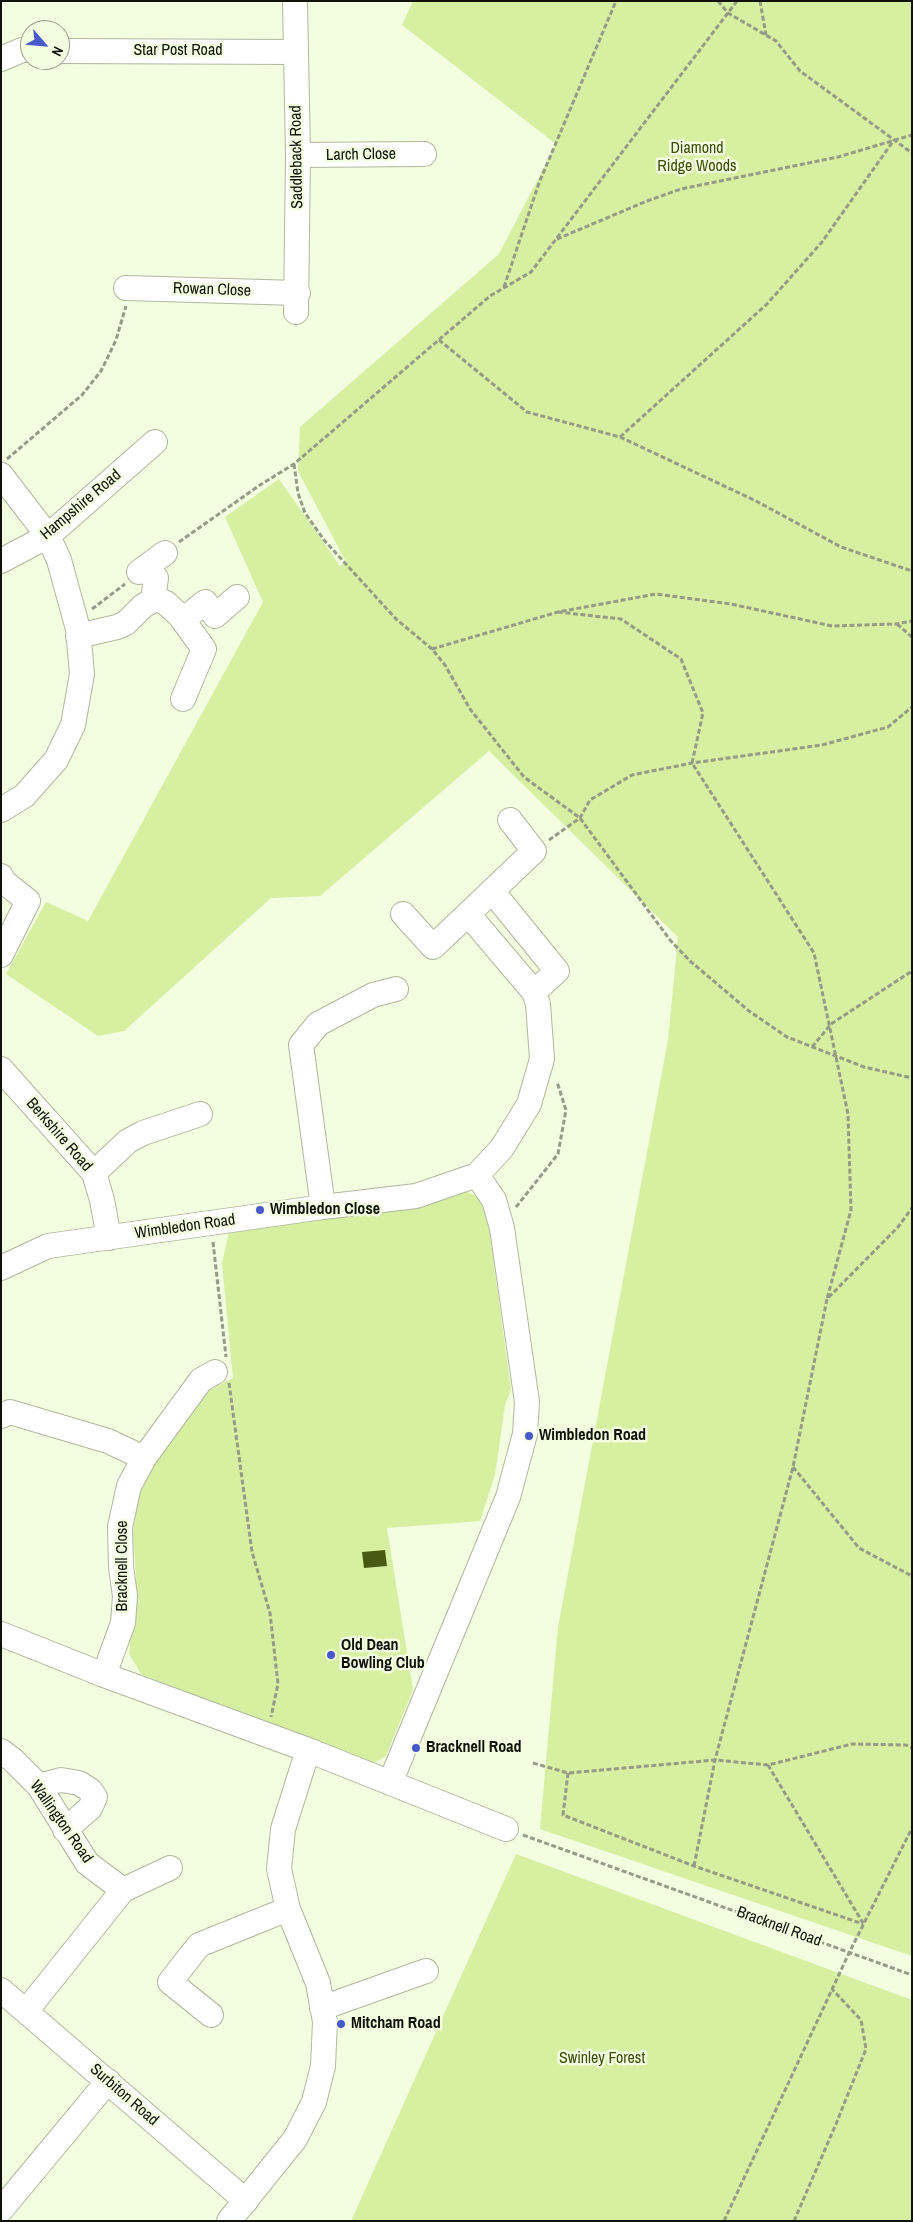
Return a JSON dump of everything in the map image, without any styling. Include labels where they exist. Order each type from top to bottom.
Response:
[{"type":"street","name":"Saddleback Road","points":[[295,1],[298,155],[297,303]]},
{"type":"street","points":[[1,59],[20,51]]},
{"type":"street","name":"Star Post Road","points":[[70,51],[295,52]]},
{"type":"street","name":"Larch Close","points":[[298,155],[424,154]]},
{"type":"street","name":"Rowan Close","points":[[126,288],[297,303]]},
{"type":"street","name":"Hampshire Road","points":[[1,561],[48,536],[155,442]]},
{"type":"street","points":[[1,475],[48,536],[59,560],[76,626],[82,674],[72,725],[56,760],[24,796],[1,810]]},
{"type":"street","points":[[153,600],[156,578],[143,570],[164,553]]},
{"type":"street","points":[[185,623],[205,602],[215,616],[237,597]]},
{"type":"street","points":[[76,626],[117,627],[126,623],[143,606],[153,600],[159,600],[166,604],[185,623],[204,648],[183,698]]},
{"type":"street","points":[[403,914],[433,947],[534,851],[510,820]]},
{"type":"street","points":[[1,876],[3,881],[28,901],[1,955]]},
{"type":"street","points":[[492,891],[557,971],[534,992]]},
{"type":"street","points":[[390,1783],[508,1497],[525,1434],[527,1402],[502,1228],[494,1200],[477,1175],[502,1148],[529,1104],[542,1059],[538,1004],[534,992],[468,914]]},
{"type":"street","points":[[323,1207],[301,1045],[318,1024],[373,995],[396,989]]},
{"type":"street","name":"Berkshire Road","points":[[1,1069],[94,1173],[102,1200],[109,1238]]},
{"type":"street","points":[[94,1173],[128,1141],[143,1133],[200,1114]]},
{"type":"street","name":"Wimbledon Road","points":[[1,1268],[48,1246],[323,1207],[416,1196],[477,1175]]},
{"type":"street","name":"Bracknell Close","points":[[104,1675],[124,1623],[125,1596],[121,1567],[120,1527],[129,1486],[144,1458],[201,1380],[222,1377]]},
{"type":"street","points":[[1,1416],[10,1412],[108,1441],[144,1458]]},
{"type":"street","points":[[1,1634],[104,1675],[308,1750],[506,1829]]},
{"type":"street","points":[[230,2221],[295,2139],[314,2102],[324,2066],[324,2022],[318,1983],[288,1909],[279,1869],[283,1829],[308,1750]]},
{"type":"street","name":"Wallington Road","points":[[1,1751],[40,1786],[86,1863],[123,1890]]},
{"type":"street","points":[[40,1786],[61,1780],[79,1783],[90,1790],[95,1797],[90,1808],[65,1830]]},
{"type":"street","points":[[27,2010],[123,1890],[170,1868]]},
{"type":"street","points":[[211,2015],[170,1982],[199,1945],[288,1909]]},
{"type":"street","points":[[322,2008],[426,1971]]},
{"type":"street","name":"Surbiton Road","points":[[1,1990],[27,2010],[246,2201]]},
{"type":"street","points":[[1,2210],[108,2081]]},
{"type":"path","points":[[504,287],[539,183],[616,1]]},
{"type":"path","points":[[718,1],[728,13],[776,41],[800,71],[912,153]]},
{"type":"path","points":[[164,553],[260,485],[294,464],[490,296],[531,272],[737,1]]},
{"type":"path","points":[[760,1],[766,35]]},
{"type":"path","points":[[556,239],[681,189],[838,157],[912,135]]},
{"type":"path","points":[[620,437],[767,304],[822,242],[894,140]]},
{"type":"path","points":[[1,464],[82,394],[101,371],[116,340],[126,303],[126,288]]},
{"type":"path","points":[[439,340],[527,412],[620,437],[756,501],[841,547],[912,571]]},
{"type":"path","points":[[294,464],[298,492],[305,513],[324,540],[396,619],[432,649],[445,665],[470,709],[524,777],[580,818],[670,940],[690,962],[749,1012],[787,1037],[864,1067],[912,1078]]},
{"type":"path","points":[[76,626],[85,614],[143,570]]},
{"type":"path","points":[[432,649],[558,612],[656,594],[731,604],[832,626],[896,624],[912,621]]},
{"type":"path","points":[[558,612],[621,619],[681,658],[703,713],[692,763],[814,953],[831,1024],[848,1114],[851,1210],[827,1299],[793,1467],[715,1760],[694,1866]]},
{"type":"path","points":[[896,624],[912,637]]},
{"type":"path","points":[[534,851],[580,818],[590,800],[632,776],[692,763],[822,745],[888,727],[912,708]]},
{"type":"path","points":[[812,1047],[831,1024],[912,971]]},
{"type":"path","points":[[502,1228],[520,1201],[558,1154],[566,1110],[556,1080],[542,1059]]},
{"type":"path","points":[[827,1299],[898,1227],[912,1208]]},
{"type":"path","points":[[211,1224],[227,1363],[222,1377],[252,1552],[270,1613],[278,1684],[272,1716],[264,1734]]},
{"type":"path","points":[[793,1467],[859,1548],[912,1576]]},
{"type":"path","points":[[533,1763],[568,1773],[715,1760],[768,1765],[852,1744],[906,1745],[912,1748]]},
{"type":"path","points":[[768,1765],[863,1924]]},
{"type":"path","points":[[568,1773],[563,1815],[694,1866],[863,1924]]},
{"type":"path","points":[[724,2221],[849,1953],[912,1828]]},
{"type":"path","name":"Bracknell Road","points":[[532,1838],[912,1975]]},
{"type":"path","points":[[794,2221],[866,2049],[861,2020],[832,1989]]},
{"type":"green space","name":"Diamond Ridge Woods","points":[[413,1],[912,1],[912,1956],[540,1829],[558,1627],[668,1040],[678,937],[489,751],[320,896],[271,898],[124,1031],[98,1036],[6,974],[46,902],[88,921],[263,602],[225,517],[279,479],[340,566],[346,562],[298,471],[300,427],[499,254],[556,144],[402,25]]},
{"type":"green space","points":[[465,1191],[480,1198],[487,1212],[511,1390],[505,1405],[495,1475],[480,1521],[387,1528],[413,1690],[386,1756],[374,1763],[271,1726],[141,1674],[129,1654],[136,1577],[133,1533],[138,1496],[148,1472],[208,1391],[233,1378],[222,1263],[229,1232]]},
{"type":"green space","name":"Swinley Forest","points":[[516,1854],[912,2000],[912,2221],[351,2221]]},
{"type":"building","points":[[385,1550],[387,1566],[364,1568],[362,1552]]},
{"type":"place","name":"Wimbledon Close","points":[[260,1210]]},
{"type":"place","name":"Wimbledon Road","points":[[529,1436]]},
{"type":"place","name":"Old Dean Bowling Club","points":[[331,1655]]},
{"type":"place","name":"Bracknell Road","points":[[416,1748]]},
{"type":"place","name":"Mitcham Road","points":[[341,2024]]}]
